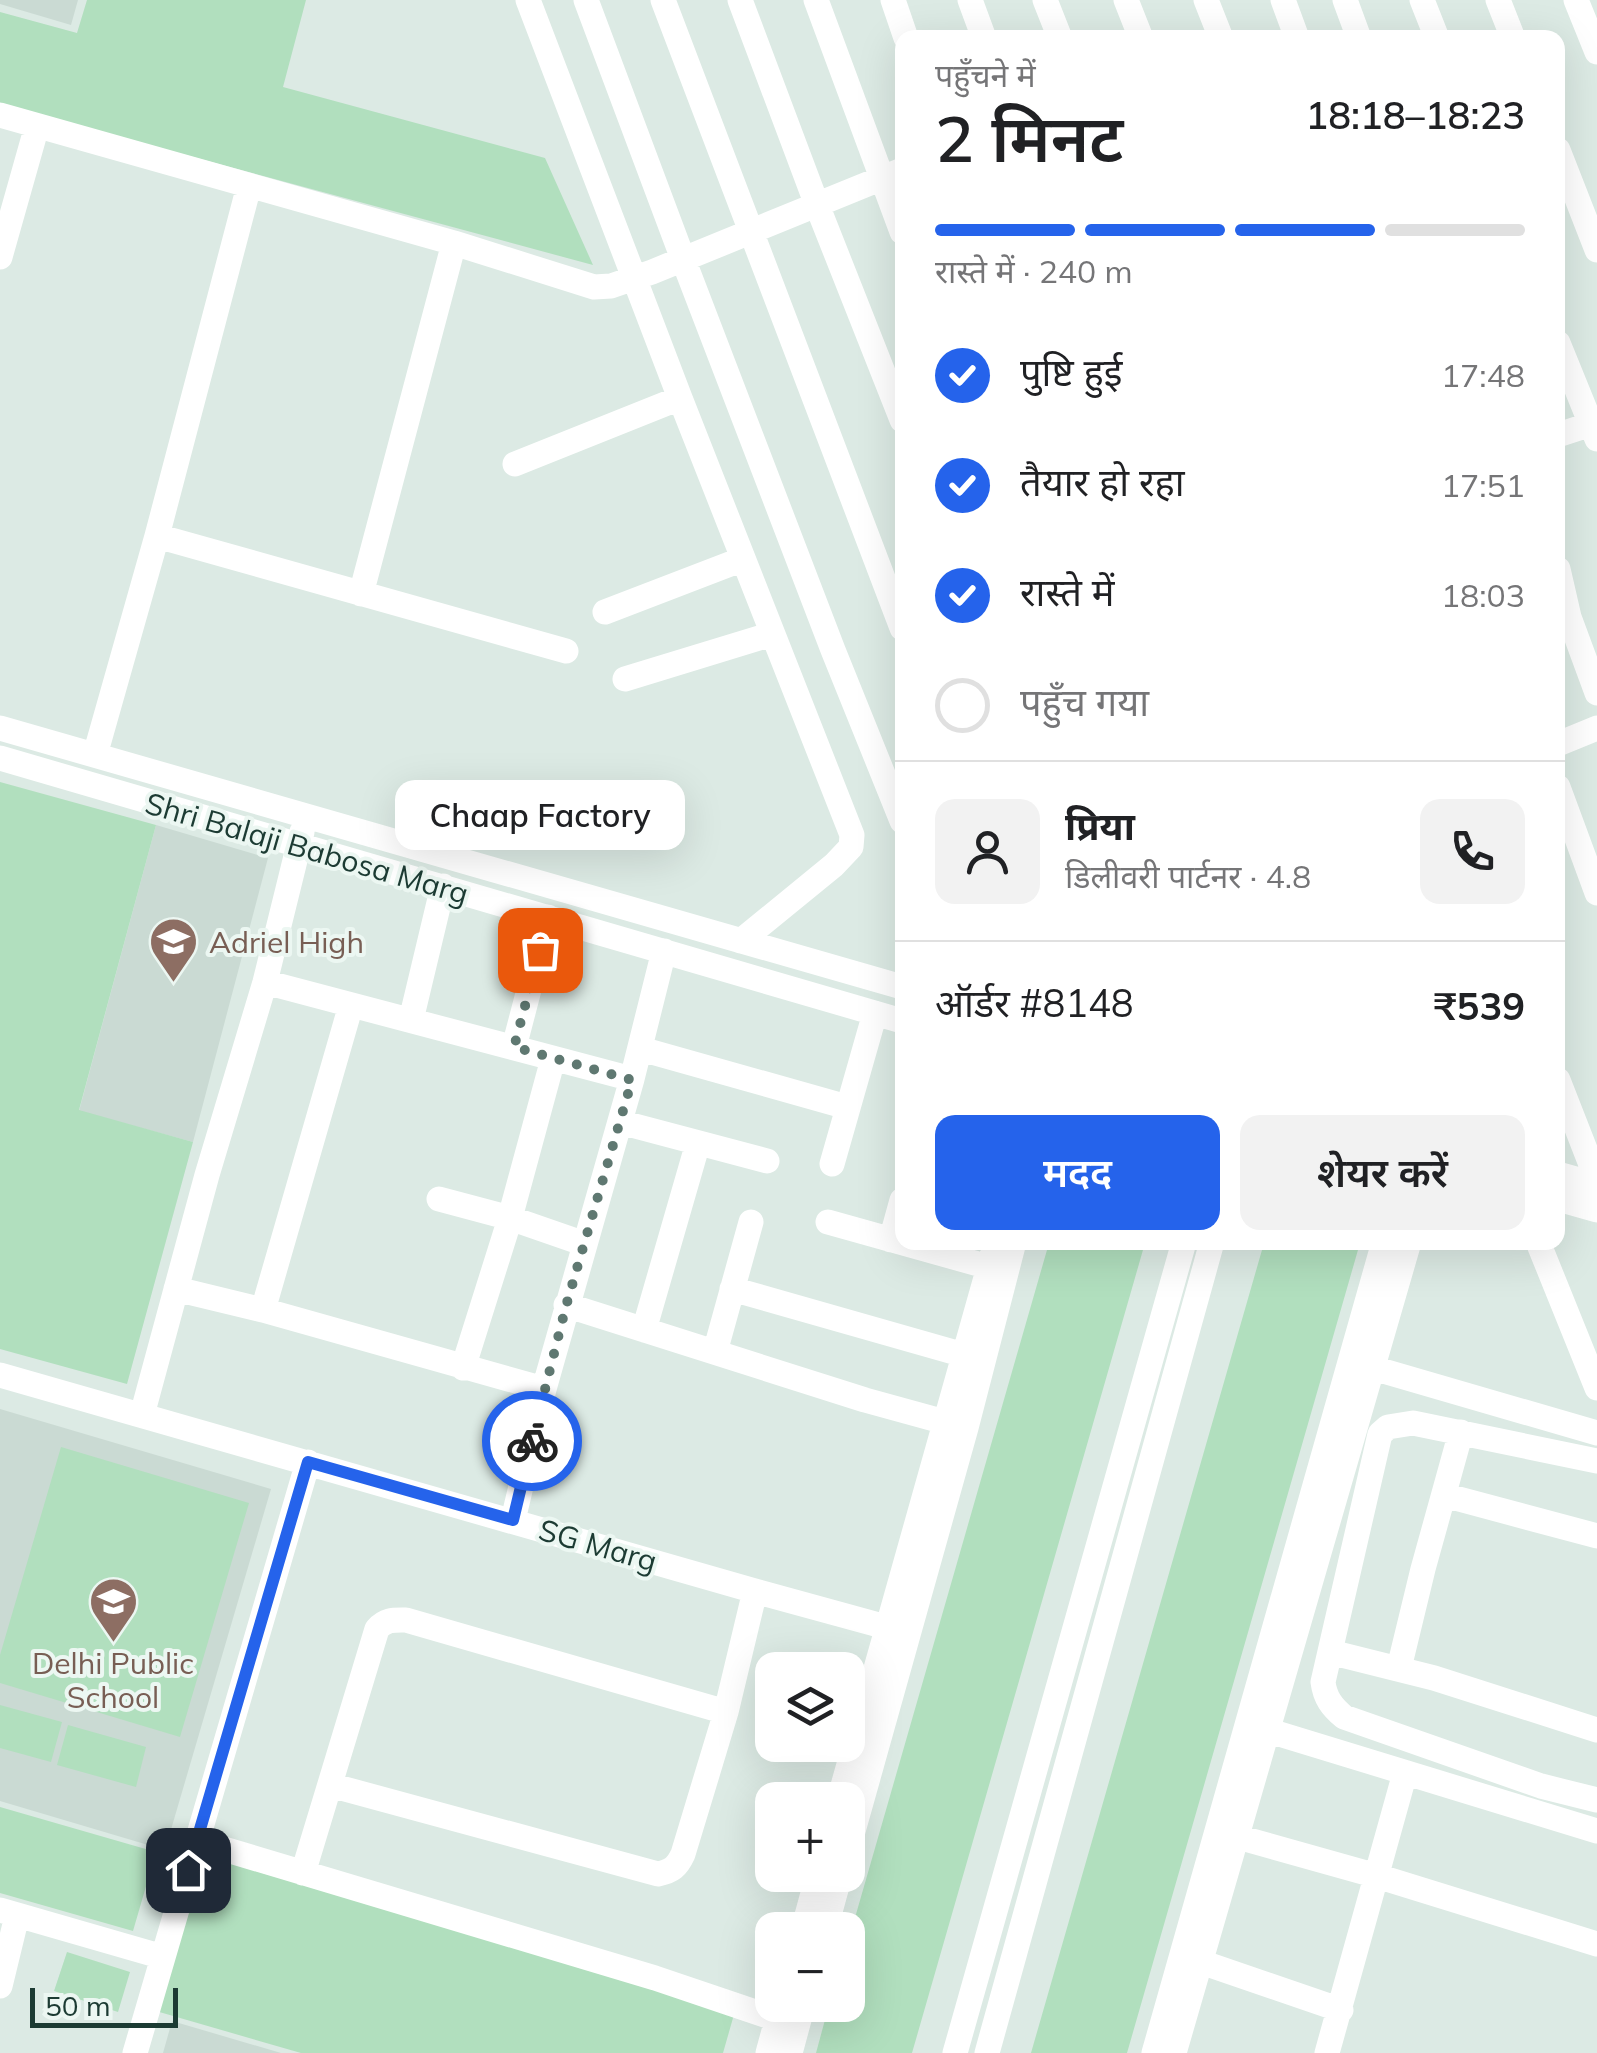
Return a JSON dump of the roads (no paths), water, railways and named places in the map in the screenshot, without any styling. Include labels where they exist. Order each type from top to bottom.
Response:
[{"type":"street","points":[[528,0],[852,835],[851,847],[834,865],[741,941]]},
{"type":"street","points":[[586,0],[895,804]]},
{"type":"street","points":[[663,0],[895,610]]},
{"type":"street","points":[[740,0],[895,402]]},
{"type":"street","points":[[0,115],[594,287],[611,286],[892,174],[816,0]]},
{"type":"street","points":[[893,0],[903,30]]},
{"type":"street","points":[[970,0],[981,30]]},
{"type":"street","points":[[1045,0],[1057,30]]},
{"type":"street","points":[[1126,0],[1138,30]]},
{"type":"street","points":[[1206,0],[1218,30]]},
{"type":"street","points":[[1283,0],[1295,30]]},
{"type":"street","points":[[1345,0],[1356,30]]},
{"type":"street","points":[[1422,0],[1434,30]]},
{"type":"street","points":[[1498,0],[1509,30]]},
{"type":"street","points":[[1576,0],[1597,52]]},
{"type":"street","points":[[0,257],[37,126]]},
{"type":"street","points":[[1565,168],[1597,250]]},
{"type":"street","points":[[94,755],[157,536],[249,186]]},
{"type":"street","points":[[361,594],[454,244]]},
{"type":"street","points":[[1565,359],[1595,428],[1565,434]]},
{"type":"street","points":[[515,464],[680,398]]},
{"type":"street","points":[[157,536],[566,651]]},
{"type":"street","points":[[605,612],[743,559]]},
{"type":"street","points":[[1565,599],[1597,693]]},
{"type":"street","points":[[625,679],[772,634]]},
{"type":"street","name":"Shri Balaji Babosa Marg","points":[[0,728],[895,984]]},
{"type":"street","points":[[1565,741],[1597,728]]},
{"type":"street","name":"Shri Balaji Babosa Marg","points":[[0,758],[895,1019]]},
{"type":"street","points":[[1565,806],[1597,893]]},
{"type":"street","points":[[142,1415],[207,1175],[266,982],[306,816]]},
{"type":"street","points":[[411,1020],[443,886]]},
{"type":"street","points":[[514,1047],[548,918]]},
{"type":"street","points":[[513,1520],[566,1306],[641,1048],[664,951]]},
{"type":"street","points":[[266,982],[632,1080]]},
{"type":"street","points":[[264,1310],[351,1005]]},
{"type":"street","points":[[832,1164],[875,1013]]},
{"type":"street","points":[[641,1048],[847,1107]]},
{"type":"street","points":[[463,1368],[510,1218],[553,1058]]},
{"type":"street","points":[[1565,1098],[1597,1183]]},
{"type":"street","points":[[620,1122],[767,1161]]},
{"type":"street","points":[[644,1330],[698,1143]]},
{"type":"street","points":[[1565,1176],[1597,1183]]},
{"type":"street","points":[[439,1199],[585,1244]]},
{"type":"street","points":[[1565,1201],[1597,1210]]},
{"type":"street","points":[[715,1352],[751,1222]]},
{"type":"street","points":[[828,1222],[895,1241]]},
{"type":"street","points":[[891,1240],[895,1225]]},
{"type":"street","points":[[863,1782],[946,1422],[992,1255],[958,1250]]},
{"type":"street","points":[[845,1782],[966,1428],[1012,1250]]},
{"type":"street","points":[[955,2053],[1182,1250]]},
{"type":"street","points":[[987,2053],[1210,1250]]},
{"type":"street","points":[[1174,2053],[1238,1837],[1259,1728],[1382,1250]]},
{"type":"street","points":[[1154,2053],[1374,1368],[1408,1250]]},
{"type":"street","points":[[1542,1250],[1591,1360],[1597,1388]]},
{"type":"street","points":[[176,1289],[544,1389]]},
{"type":"street","points":[[732,1289],[964,1355]]},
{"type":"street","points":[[566,1306],[946,1422]]},
{"type":"street","points":[[1374,1368],[1597,1432]]},
{"type":"street","name":"SG Marg","points":[[0,1375],[898,1630]]},
{"type":"street","points":[[1597,1461],[1413,1423],[1388,1427],[1380,1434],[1323,1682],[1324,1693],[1344,1717],[1541,1786],[1597,1800]]},
{"type":"street","points":[[1399,1668],[1461,1432]]},
{"type":"street","points":[[135,2053],[308,1462]]},
{"type":"street","points":[[1444,1494],[1597,1536]]},
{"type":"street","points":[[330,1785],[658,1874],[669,1872],[678,1866],[684,1854],[726,1712],[755,1591]]},
{"type":"street","points":[[303,1873],[377,1629],[384,1622],[406,1620],[726,1712]]},
{"type":"street","points":[[1330,1652],[1399,1668],[1597,1730]]},
{"type":"street","points":[[1259,1728],[1597,1831]]},
{"type":"street","points":[[1327,2053],[1405,1773]]},
{"type":"street","points":[[1238,1837],[1597,1944]]},
{"type":"street","points":[[197,1842],[755,2005]]},
{"type":"street","points":[[0,1986],[8,1913],[163,1957]]},
{"type":"street","points":[[1201,1962],[1341,2010]]},
{"type":"street","points":[[768,2053],[785,2022]]},
{"type":"street","points":[[790,2022],[790,2053]]},
{"type":"place","name":"Chaap Factory","points":[[540,950]]},
{"type":"place","name":"Adriel High","points":[[174,984]]},
{"type":"place","name":"Delhi Public School","points":[[113,1644]]}]
